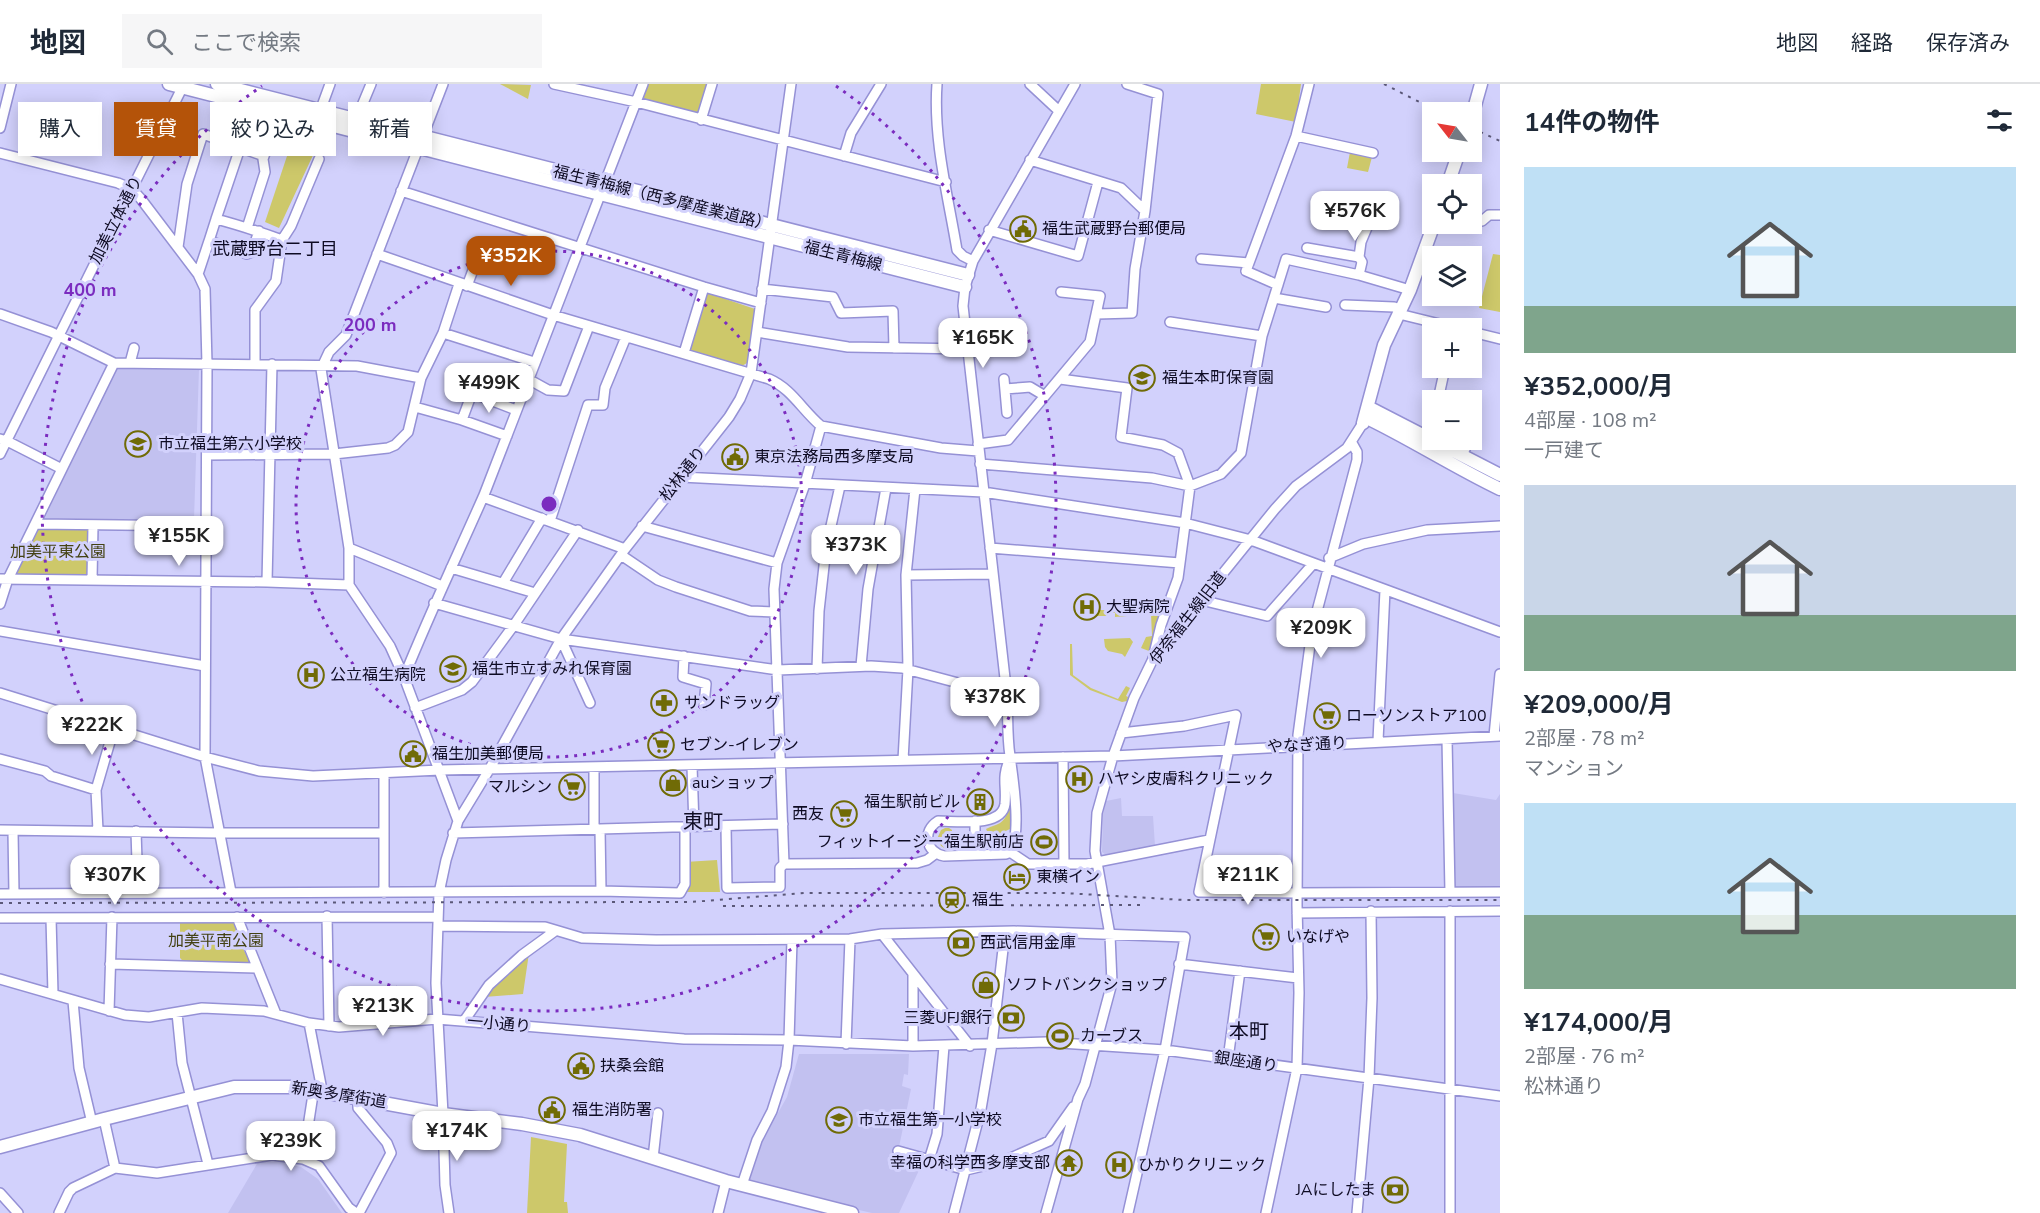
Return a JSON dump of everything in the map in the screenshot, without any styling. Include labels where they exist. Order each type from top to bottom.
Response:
[{"type":"main road","name":"福生青梅線（西多摩産業道路）","points":[[169,84],[240,102]]},
{"type":"main road","name":"福生青梅線（西多摩産業道路）","points":[[217,84],[274,102]]},
{"type":"main road","points":[[1476,102],[1481,84]]},
{"type":"main road","name":"福生青梅線（西多摩産業道路）","points":[[432,145],[770,231]]},
{"type":"main road","name":"福生青梅線（西多摩産業道路）","points":[[602,189],[722,225]]},
{"type":"main road","name":"福生青梅線","points":[[722,225],[770,231],[966,281]]},
{"type":"main road","points":[[1365,416],[1384,345],[1410,290],[1430,234]]},
{"type":"main road","points":[[1365,416],[1462,455],[1500,475]]},
{"type":"main road","points":[[1365,416],[1397,432],[1465,473],[1500,489]]},
{"type":"main road","name":"新奥多摩街道","points":[[0,1147],[234,1087],[296,1086],[443,1114],[522,1124],[580,1135],[742,1185],[848,1213]]},
{"type":"street","points":[[0,128],[11,84]]},
{"type":"street","points":[[323,102],[330,84]]},
{"type":"street","points":[[364,102],[371,84]]},
{"type":"street","points":[[432,113],[443,84]]},
{"type":"street","points":[[554,84],[636,102],[946,182]]},
{"type":"street","points":[[404,677],[434,603],[483,497],[643,84]]},
{"type":"street","points":[[701,120],[712,84]]},
{"type":"street","name":"松林通り","points":[[438,921],[439,893],[458,821],[489,770],[561,639],[642,526],[741,399],[751,373],[791,84]]},
{"type":"street","points":[[844,156],[851,132],[881,84]]},
{"type":"street","points":[[938,84],[936,107],[957,250],[973,261]]},
{"type":"street","points":[[1030,84],[1059,111]]},
{"type":"street","points":[[1010,758],[1004,772],[1005,806],[1003,810],[995,819],[938,821],[929,830],[930,848],[935,854],[944,856],[1000,855],[1010,852],[1016,840],[1014,772],[1010,758],[1007,696],[963,306],[966,281],[973,261],[1075,84]]},
{"type":"street","points":[[1097,314],[1132,313],[1135,269],[1145,211],[1158,94],[1127,84]]},
{"type":"street","points":[[1278,285],[1246,271],[1296,135],[1309,84]]},
{"type":"street","name":"加美立体通り","points":[[0,454],[3,440],[58,336],[183,86]]},
{"type":"street","points":[[178,247],[187,184],[203,134],[210,137]]},
{"type":"street","points":[[1296,135],[1373,153]]},
{"type":"street","points":[[0,153],[118,183],[132,189],[203,281],[207,303],[205,757],[231,892]]},
{"type":"street","points":[[198,274],[237,156]]},
{"type":"street","points":[[247,228],[265,172],[264,156]]},
{"type":"street","points":[[415,156],[346,334],[329,352],[321,369],[349,548],[349,585],[390,646],[404,677],[458,821]]},
{"type":"street","points":[[255,364],[255,310],[276,281],[282,240],[291,226],[319,159]]},
{"type":"street","points":[[1030,160],[1121,188],[1145,211]]},
{"type":"street","points":[[989,230],[1078,256],[1098,182]]},
{"type":"street","points":[[401,191],[761,303]]},
{"type":"street","points":[[1482,220],[1489,215],[1500,215]]},
{"type":"street","points":[[216,219],[282,240]]},
{"type":"street","points":[[1359,275],[1362,262],[1359,257],[1361,242],[1371,219]]},
{"type":"street","points":[[209,241],[247,254],[252,252],[259,231]]},
{"type":"street","points":[[1307,248],[1359,257]]},
{"type":"street","points":[[377,255],[553,315],[769,379],[786,388],[821,426],[941,448],[978,448],[1008,440],[1090,342],[1100,296],[1061,292]]},
{"type":"street","points":[[207,455],[334,454],[388,448],[395,445],[408,432],[421,378],[463,285],[473,270],[475,256],[502,262]]},
{"type":"street","points":[[1201,259],[1249,263]]},
{"type":"street","points":[[980,464],[1152,477],[1190,486],[1221,474],[1241,453],[1262,336],[1286,260],[1359,275],[1410,290]]},
{"type":"street","points":[[684,353],[704,286]]},
{"type":"street","points":[[762,290],[833,297],[841,313],[893,311],[894,348]]},
{"type":"street","points":[[1274,298],[1326,308]]},
{"type":"street","points":[[1345,305],[1394,306],[1400,312],[1422,318]]},
{"type":"street","points":[[0,314],[58,336],[114,363],[357,366],[421,378]]},
{"type":"street","points":[[1170,322],[1262,336]]},
{"type":"street","points":[[528,379],[548,390],[564,391],[589,326]]},
{"type":"street","points":[[757,332],[848,347],[968,349]]},
{"type":"street","points":[[443,333],[534,362]]},
{"type":"street","points":[[1482,334],[1500,339]]},
{"type":"street","points":[[502,584],[546,519],[588,405],[603,405],[605,388],[626,337]]},
{"type":"street","points":[[130,363],[134,348]]},
{"type":"street","points":[[0,604],[4,579],[35,525],[114,363]]},
{"type":"street","points":[[267,582],[272,364]]},
{"type":"street","points":[[1060,379],[1127,388],[1121,438],[1163,445],[1178,453],[1190,486],[1178,578],[1161,625],[1152,661]]},
{"type":"street","points":[[1007,413],[1004,384],[1030,387],[1045,396]]},
{"type":"street","points":[[462,420],[472,393],[516,410]]},
{"type":"street","points":[[415,406],[507,436]]},
{"type":"street","name":"伊奈福生線旧道","points":[[1078,1099],[1085,1084],[1112,983],[1110,935],[1095,851],[1097,813],[1113,756],[1134,698],[1152,661],[1201,600],[1296,486],[1352,443],[1365,416]]},
{"type":"street","points":[[726,826],[727,888],[780,887],[780,868],[784,864],[782,763],[774,589],[777,563],[805,484],[821,426]]},
{"type":"street","points":[[3,440],[62,469]]},
{"type":"street","points":[[1266,1213],[1297,1068],[1298,747],[1312,630],[1329,558],[1357,460],[1357,452],[1352,443]]},
{"type":"street","points":[[1462,455],[1464,450]]},
{"type":"street","points":[[681,477],[983,492],[1185,523],[1251,540],[1500,632]]},
{"type":"street","points":[[817,669],[819,611],[825,548],[840,486]]},
{"type":"street","points":[[861,666],[868,589],[886,488]]},
{"type":"street","points":[[903,760],[908,669],[906,575],[915,489]]},
{"type":"street","points":[[483,497],[578,530],[623,552],[658,580],[750,610],[775,612]]},
{"type":"street","points":[[35,525],[206,526]]},
{"type":"street","points":[[92,580],[93,525]]},
{"type":"street","points":[[642,526],[777,563]]},
{"type":"street","points":[[1329,558],[1363,544],[1427,530],[1500,526]]},
{"type":"street","points":[[415,708],[462,690],[472,682],[514,625],[578,530]]},
{"type":"street","points":[[349,548],[442,586]]},
{"type":"street","points":[[990,548],[1180,563]]},
{"type":"street","points":[[1201,600],[1267,616],[1313,564]]},
{"type":"street","points":[[451,568],[535,593]]},
{"type":"street","points":[[906,575],[993,574]]},
{"type":"street","points":[[4,579],[349,585]]},
{"type":"street","points":[[1378,741],[1385,590]]},
{"type":"street","points":[[434,603],[561,639],[778,670],[861,666],[908,669],[1007,696]]},
{"type":"street","points":[[0,631],[206,666]]},
{"type":"street","points":[[561,639],[590,704]]},
{"type":"street","points":[[684,656],[683,677],[706,684],[704,705]]},
{"type":"street","points":[[1497,736],[1500,674]]},
{"type":"street","name":"やなぎ通り","points":[[0,693],[205,757],[259,771],[302,775],[1113,756],[1497,736]]},
{"type":"street","points":[[1121,733],[1184,726],[1236,715],[1199,892],[1500,892]]},
{"type":"street","points":[[98,831],[96,790],[114,728]]},
{"type":"street","points":[[1447,739],[1450,892]]},
{"type":"street","points":[[1063,757],[1064,864]]},
{"type":"street","points":[[0,759],[45,771],[51,776],[96,790]]},
{"type":"street","points":[[0,894],[602,891],[680,893],[686,884],[692,766]]},
{"type":"street","points":[[594,768],[602,891]]},
{"type":"street","points":[[384,774],[384,892]]},
{"type":"street","points":[[975,821],[975,855]]},
{"type":"street","points":[[453,833],[783,825]]},
{"type":"street","points":[[0,830],[384,833]]},
{"type":"street","points":[[13,831],[14,894]]},
{"type":"street","points":[[136,831],[138,892]]},
{"type":"street","points":[[1010,852],[1028,864],[1098,862],[1209,840]]},
{"type":"street","points":[[784,864],[917,863],[935,854]]},
{"type":"street","points":[[1357,1213],[1369,1078],[1372,998],[1371,911]]},
{"type":"street","points":[[1450,911],[1450,1213]]},
{"type":"street","points":[[1297,913],[1500,911]]},
{"type":"street","points":[[327,916],[329,1026]]},
{"type":"street","points":[[0,918],[327,916],[545,927],[582,938],[792,940],[850,939],[882,934],[1014,931],[1185,937],[1165,1050],[1128,1213]]},
{"type":"street","points":[[109,1011],[112,917]]},
{"type":"street","points":[[237,917],[276,1014]]},
{"type":"street","points":[[51,918],[53,994]]},
{"type":"street","points":[[438,921],[437,1019],[443,1114],[444,1183],[449,1213]]},
{"type":"street","points":[[464,1021],[489,985],[555,931]]},
{"type":"street","points":[[954,1213],[981,1109],[992,1044],[1005,932]]},
{"type":"street","points":[[882,934],[970,1046]]},
{"type":"street","points":[[846,1044],[850,939]]},
{"type":"street","points":[[742,1185],[757,1140],[772,1111],[786,1067],[792,940]]},
{"type":"street","points":[[110,964],[256,968]]},
{"type":"street","points":[[1179,964],[1298,978]]},
{"type":"street","points":[[1228,1059],[1240,971]]},
{"type":"street","points":[[913,974],[913,1047]]},
{"type":"street","name":"一小通り","points":[[0,980],[109,1011],[148,1017],[202,1008],[264,1011],[329,1026],[437,1019],[684,1039],[789,1040],[913,1047]]},
{"type":"street","points":[[73,1001],[79,1068],[92,1123]]},
{"type":"street","points":[[177,1013],[182,1063],[208,1164]]},
{"type":"street","points":[[303,1159],[318,1089],[309,1023]]},
{"type":"street","name":"銀座通り","points":[[913,1047],[1046,1042],[1165,1050],[1500,1096]]},
{"type":"street","points":[[929,1160],[937,1134],[944,1046]]},
{"type":"street","points":[[59,1213],[73,1188],[115,1168],[157,1173],[272,1155],[303,1159],[319,1166],[349,1208],[358,1213],[391,1153],[387,1143],[358,1108],[358,1097]]},
{"type":"street","points":[[898,1150],[966,1170],[1004,1161],[1049,1141],[1078,1099]]},
{"type":"street","points":[[1046,1213],[1078,1099]]},
{"type":"street","points":[[653,1158],[658,1113]]},
{"type":"street","points":[[104,1119],[115,1168]]},
{"type":"street","points":[[1057,1132],[1064,1131],[1068,1136]]},
{"type":"street","points":[[718,1213],[726,1180]]},
{"type":"street","points":[[0,1192],[18,1213]]},
{"type":"shaded area","name":"市立福生第六小学校","points":[[115,368],[199,369],[194,519],[44,520]]},
{"type":"shaded area","points":[[1453,793],[1496,800],[1500,794],[1500,889],[1452,889]]},
{"type":"shaded area","points":[[1121,798],[1122,816],[1153,816],[1155,846],[1106,855],[1102,852],[1103,814],[1106,801]]},
{"type":"shaded area","name":"市立福生第一小学校","points":[[799,1054],[909,1054],[908,1075],[904,1074],[902,1086],[911,1089],[899,1147],[894,1157],[921,1166],[899,1213],[872,1213],[743,1183],[761,1143],[787,1097]]},
{"type":"shaded area","points":[[258,1162],[279,1162],[301,1167],[318,1179],[342,1213],[228,1213]]},
{"type":"green space","points":[[500,84],[531,85],[528,99]]},
{"type":"green space","points":[[648,84],[709,84],[700,113],[697,115],[645,101],[643,97]]},
{"type":"green space","points":[[1261,84],[1301,84],[1296,122],[1256,114]]},
{"type":"green space","points":[[1350,152],[1372,157],[1368,172],[1347,168]]},
{"type":"green space","points":[[287,156],[313,156],[279,228],[265,222]]},
{"type":"green space","points":[[1493,254],[1500,255],[1500,312],[1479,308],[1482,306],[1482,296]]},
{"type":"green space","points":[[705,292],[755,309],[747,363],[740,367],[687,352]]},
{"type":"green space","name":"加美平東公園","points":[[39,528],[91,528],[89,578],[14,577]]},
{"type":"green space","points":[[1108,608],[1115,609],[1116,613],[1151,612],[1161,617],[1149,651],[1141,648],[1146,637],[1152,636],[1151,614],[1115,617],[1115,613],[1109,612],[1107,616],[1096,616],[1095,610],[1108,610]]},
{"type":"green space","points":[[1130,638],[1133,642],[1125,657],[1122,654],[1108,651],[1105,647],[1104,639]]},
{"type":"green space","points":[[1070,644],[1072,644],[1073,675],[1091,688],[1118,699],[1126,686],[1130,688],[1126,696],[1127,701],[1122,702],[1090,690],[1070,675]]},
{"type":"green space","points":[[1008,777],[1010,777],[1010,802]]},
{"type":"green space","points":[[1010,802],[1010,829],[997,835],[989,835],[986,829],[1000,823],[1007,814]]},
{"type":"green space","points":[[945,828],[952,830],[952,846],[948,850],[941,846],[937,839],[941,830]]},
{"type":"green space","points":[[1011,836],[1007,845],[998,849],[991,849],[986,841],[988,838]]},
{"type":"green space","points":[[717,860],[720,892],[687,892],[685,862]]},
{"type":"green space","name":"加美平南公園","points":[[182,919],[231,919],[235,923],[237,937],[249,964],[183,961],[180,958],[180,922]]},
{"type":"green space","points":[[529,953],[523,994],[484,997],[504,974]]},
{"type":"green space","points":[[531,1137],[567,1144],[564,1202],[567,1202],[568,1213],[527,1213]]},
{"type":"railway","points":[[1384,84],[1422,103]]},
{"type":"railway","points":[[1482,133],[1500,141]]},
{"type":"railway","points":[[0,903],[691,902],[804,893],[1064,893],[1184,900],[1500,900]]},
{"type":"railway","points":[[723,906],[1146,905]]},
{"type":"place","name":"福生武蔵野台郵便局","points":[[1023,229]]},
{"type":"place","name":"福生本町保育園","points":[[1142,378]]},
{"type":"place","name":"市立福生第六小学校","points":[[138,444]]},
{"type":"place","name":"東京法務局西多摩支局","points":[[735,457]]},
{"type":"place","name":"大聖病院","points":[[1087,607]]},
{"type":"place","name":"福生市立すみれ保育園","points":[[453,669]]},
{"type":"place","name":"公立福生病院","points":[[311,675]]},
{"type":"place","name":"サンドラッグ","points":[[664,703]]},
{"type":"place","name":"ローソンストア100","points":[[1327,716]]},
{"type":"place","name":"セブン-イレブン","points":[[661,745]]},
{"type":"place","name":"福生加美郵便局","points":[[413,754]]},
{"type":"place","name":"ハヤシ皮膚科クリニック","points":[[1079,779]]},
{"type":"place","name":"auショップ","points":[[673,783]]},
{"type":"place","name":"マルシン","points":[[572,787]]},
{"type":"place","name":"福生駅前ビル","points":[[980,802]]},
{"type":"place","name":"西友","points":[[844,814]]},
{"type":"place","name":"フィットイージー福生駅前店","points":[[1044,842]]},
{"type":"place","name":"東横イン","points":[[1017,877]]},
{"type":"place","name":"福生","points":[[952,900]]},
{"type":"place","name":"いなげや","points":[[1266,937]]},
{"type":"place","name":"西武信用金庫","points":[[961,943]]},
{"type":"place","name":"ソフトバンクショップ","points":[[986,985]]},
{"type":"place","name":"三菱UFJ銀行","points":[[1011,1018]]},
{"type":"place","name":"カーブス","points":[[1060,1036]]},
{"type":"place","name":"扶桑会館","points":[[581,1066]]},
{"type":"place","name":"福生消防署","points":[[552,1110]]},
{"type":"place","name":"市立福生第一小学校","points":[[839,1120]]},
{"type":"place","name":"幸福の科学西多摩支部","points":[[1069,1163]]},
{"type":"place","name":"ひかりクリニック","points":[[1119,1165]]},
{"type":"place","name":"JAにしたま","points":[[1395,1190]]},
{"type":"district","name":"武蔵野台二丁目","points":[[275,249]]},
{"type":"district","name":"東町","points":[[703,821]]},
{"type":"district","name":"本町","points":[[1249,1031]]}]
